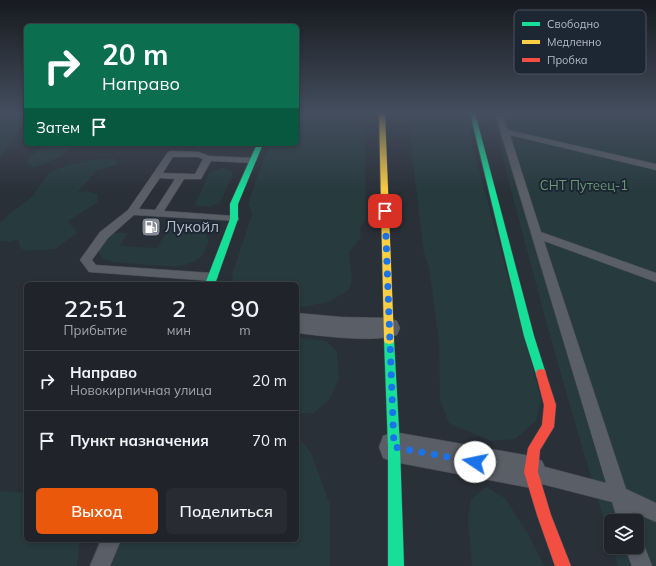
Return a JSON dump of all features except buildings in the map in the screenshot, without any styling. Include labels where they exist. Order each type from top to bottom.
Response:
[{"type":"street","points":[[383,139],[388,328],[394,447],[396,566]]},
{"type":"street","points":[[479,139],[529,336],[550,405],[548,426],[534,448],[531,472],[544,515],[563,566]]},
{"type":"street","points":[[211,280],[234,219],[234,204],[259,146]]},
{"type":"street","points":[[299,323],[341,327],[388,328]]},
{"type":"street","points":[[394,447],[531,472]]},
{"type":"lane","points":[[507,139],[625,514]]},
{"type":"lane","points":[[541,139],[656,167]]},
{"type":"lane","points":[[211,280],[93,268],[86,260],[104,235],[132,212],[171,154],[199,155],[208,158],[253,160]]},
{"type":"lane","points":[[157,175],[198,177],[208,158]]},
{"type":"lane","points":[[158,213],[181,176]]},
{"type":"lane","points":[[132,212],[234,219]]},
{"type":"lane","points":[[536,234],[656,278]]},
{"type":"lane","points":[[531,472],[618,495],[656,513]]},
{"type":"lane","points":[[100,566],[110,542]]},
{"type":"lane","points":[[638,554],[642,566]]},
{"type":"green space","points":[[0,139],[12,139],[0,157]]},
{"type":"green space","points":[[299,139],[364,139],[366,220],[360,228],[361,238],[349,252],[352,279],[349,290],[328,302],[299,308],[299,282],[233,282],[232,275],[252,214],[248,203],[268,146],[299,146]]},
{"type":"green space","points":[[410,139],[472,139],[541,399],[536,421],[515,439],[491,441],[449,423],[440,400],[439,342],[429,267],[424,253]]},
{"type":"green space","name":"СНТ Путеец-1","points":[[499,139],[656,139],[656,566],[618,566],[615,554],[644,554],[644,514],[604,514],[604,519],[548,328]]},
{"type":"green space","points":[[44,146],[77,146],[52,161],[32,168],[27,162],[30,156]]},
{"type":"green space","points":[[99,159],[116,159],[116,165],[96,171],[78,192],[88,191],[98,194],[97,203],[68,221],[77,233],[55,249],[28,251],[20,248],[18,239],[10,242],[0,241],[0,223],[31,198],[50,172],[67,165]]},
{"type":"green space","points":[[222,168],[228,169],[232,172],[232,176],[220,203],[209,207],[195,205],[209,173]]},
{"type":"green space","points":[[171,224],[189,224],[202,230],[209,241],[202,256],[191,263],[177,267],[113,262],[103,259],[98,252],[109,236],[117,233],[128,233],[120,246],[157,248]]},
{"type":"green space","points":[[299,337],[326,341],[337,352],[339,379],[329,400],[314,413],[299,414]]},
{"type":"green space","points":[[299,438],[311,453],[330,505],[330,566],[108,566],[116,542],[299,542]]},
{"type":"green space","points":[[486,487],[505,498],[528,534],[544,566],[472,566],[468,518],[471,499]]},
{"type":"green space","points":[[0,491],[24,493],[24,542],[80,542],[77,566],[0,566]]},
{"type":"traffic: fast","points":[[479,139],[529,336],[541,374]]},
{"type":"traffic: fast","points":[[211,282],[234,219],[234,204],[259,146]]},
{"type":"traffic: fast","points":[[389,340],[394,447],[396,566]]},
{"type":"traffic: slow","points":[[383,139],[389,340]]},
{"type":"traffic: jam","points":[[541,374],[550,405],[548,427],[534,448],[531,472],[544,515],[563,566]]},
{"type":"place","name":"Лукойл","points":[[151,227]]},
{"type":"route","points":[[385,211],[388,328],[394,447],[475,462]]}]
